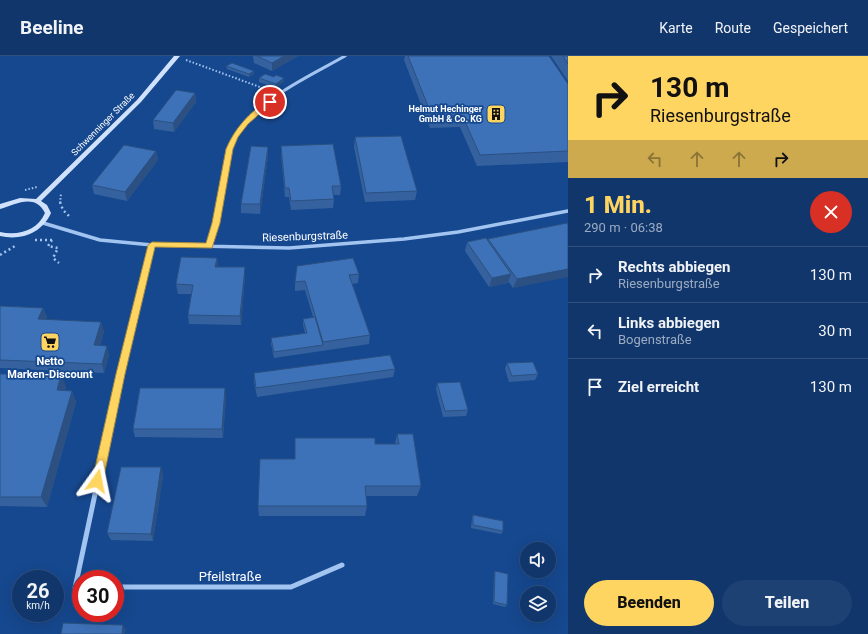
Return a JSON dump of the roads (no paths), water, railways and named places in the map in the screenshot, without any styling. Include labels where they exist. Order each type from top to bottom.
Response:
[{"type":"main road","name":"Schwenninger Straße","points":[[36,201],[139,101],[177,57]]},
{"type":"main road","points":[[0,207],[13,201],[36,201],[43,204],[47,208],[48,213],[43,223],[34,230],[24,234],[1,236]]},
{"type":"street","points":[[209,246],[216,223],[230,149],[235,137],[245,122],[260,108],[345,56]]},
{"type":"street","name":"Riesenburgstraße","points":[[43,223],[100,240],[152,245],[289,248],[404,239],[458,232],[568,212]]},
{"type":"street","points":[[79,570],[117,389],[152,245]]},
{"type":"street","name":"Pfeilstraße","points":[[124,587],[291,586],[342,566]]},
{"type":"place","name":"Helmut Hechinger GmbH & Co. KG","points":[[496,114]]},
{"type":"place","name":"Netto Marken-Discount","points":[[50,342]]}]
